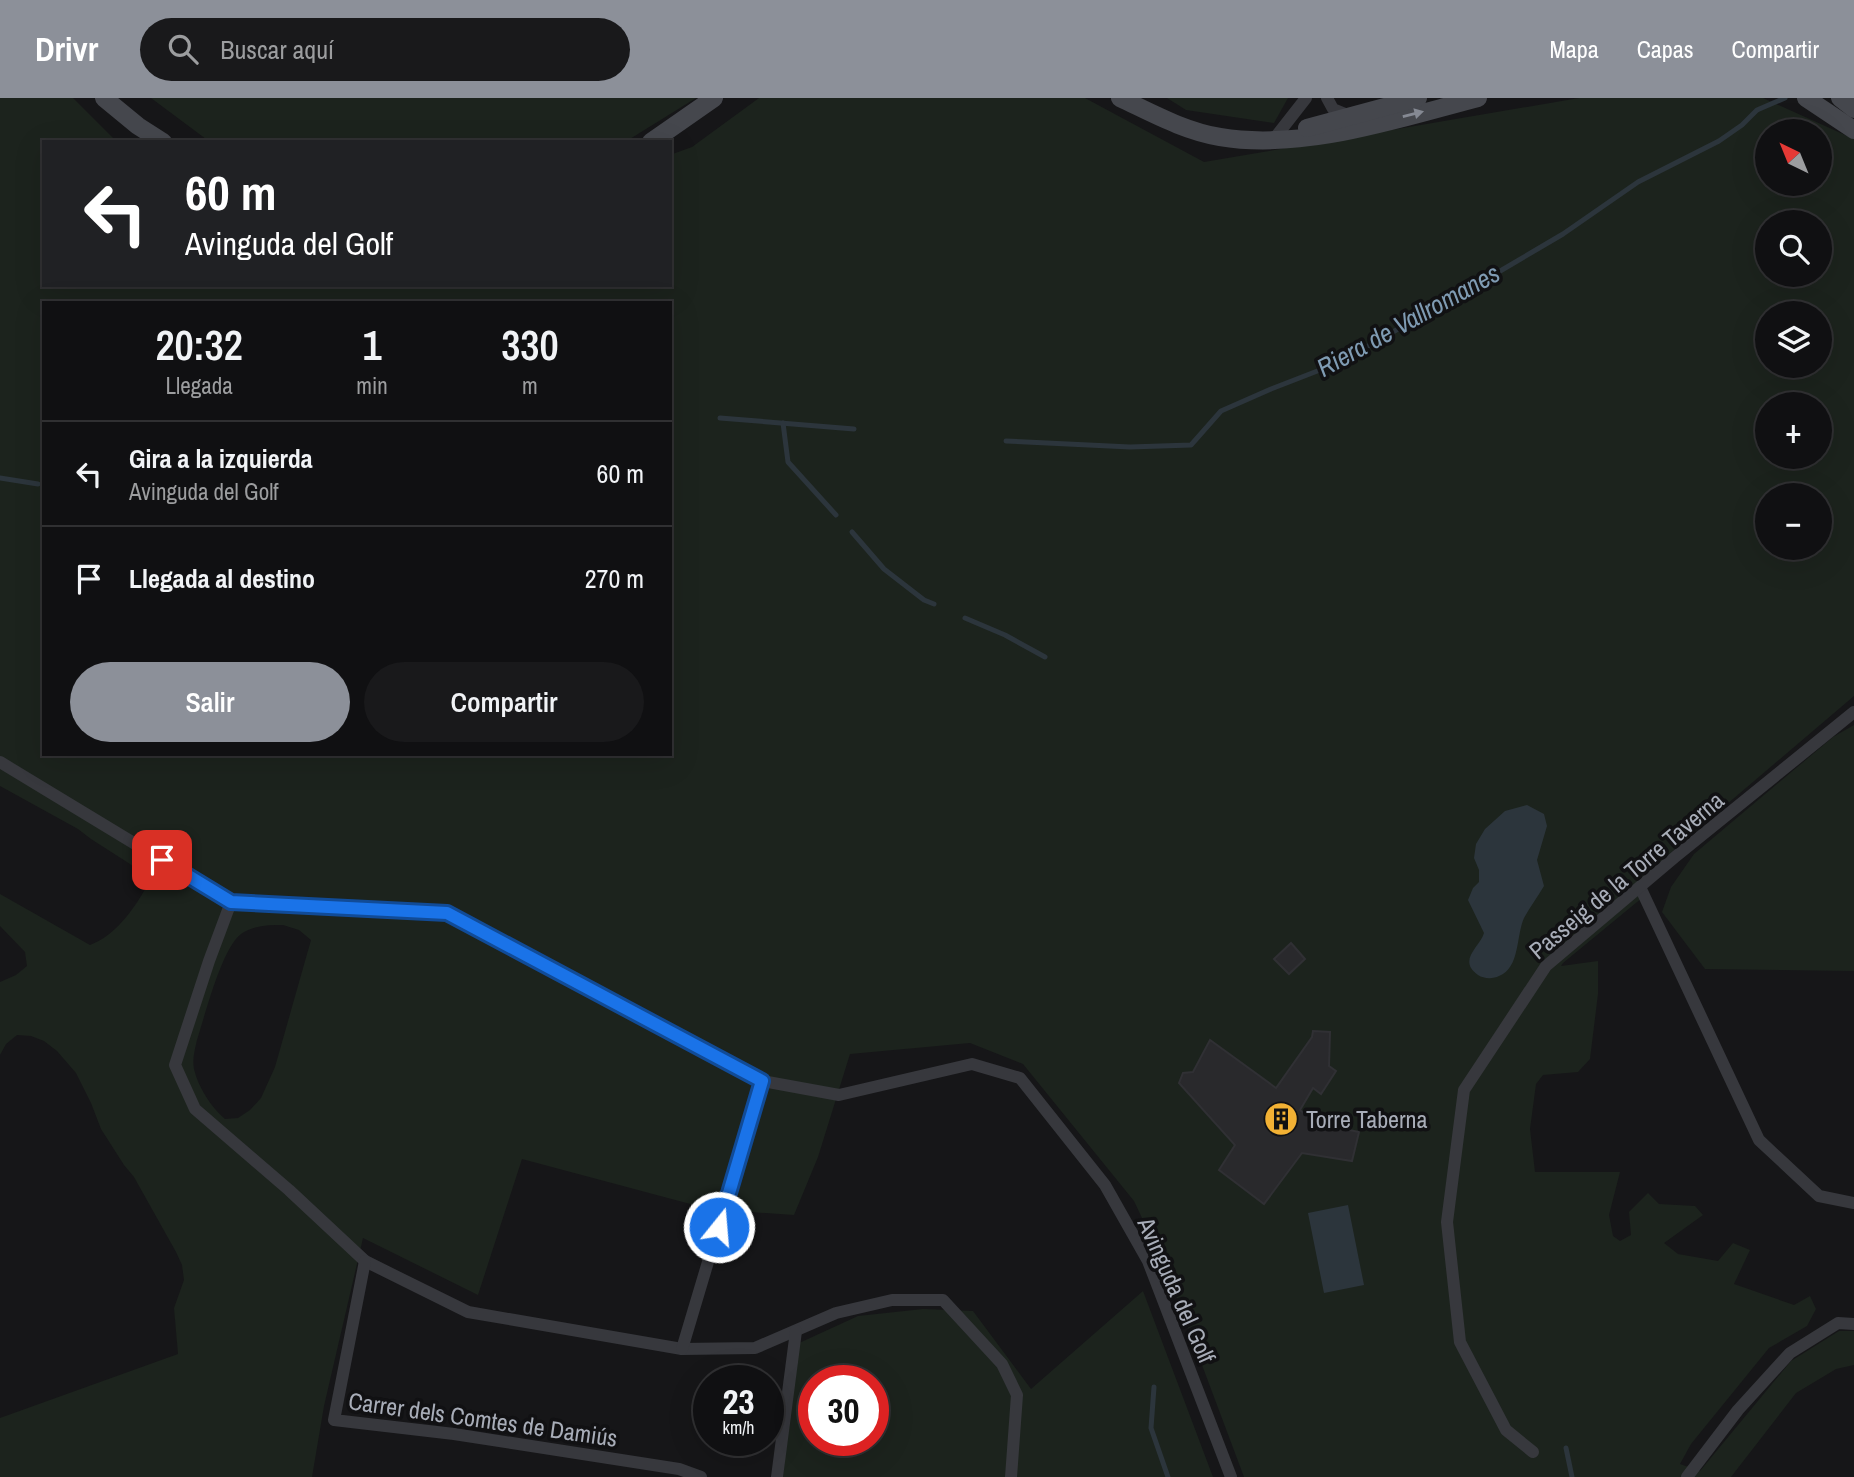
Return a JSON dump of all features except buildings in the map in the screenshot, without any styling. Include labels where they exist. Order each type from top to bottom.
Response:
[{"type":"main road","points":[[104,98],[160,140]]},
{"type":"main road","points":[[654,140],[714,98]]},
{"type":"main road","points":[[1120,98],[1166,120],[1218,137],[1247,140],[1315,138],[1478,98]]},
{"type":"main road","points":[[1274,139],[1418,98]]},
{"type":"main road","points":[[1806,98],[1854,109]]},
{"type":"main road","points":[[1833,104],[1854,130]]},
{"type":"street","points":[[1274,139],[1306,98]]},
{"type":"street","points":[[1327,98],[1333,109],[1350,116]]},
{"type":"street","name":"Passeig de la Torre Taverna","points":[[1533,1452],[1506,1430],[1460,1342],[1447,1222],[1464,1090],[1546,966],[1854,712]]},
{"type":"street","name":"Avinguda del Golf","points":[[0,762],[231,902],[447,913],[762,1081],[839,1096],[972,1064],[1020,1078],[1105,1185],[1148,1261],[1231,1477]]},
{"type":"street","points":[[1640,887],[1759,1140],[1819,1196],[1854,1203]]},
{"type":"street","points":[[231,902],[176,1065],[195,1109],[289,1190],[365,1261],[468,1312],[682,1349],[755,1348],[836,1313],[892,1300],[943,1300],[1002,1364],[1017,1395],[1011,1477]]},
{"type":"street","points":[[682,1349],[762,1081]]},
{"type":"street","name":"Carrer dels Comtes de Damiús","points":[[365,1261],[334,1420],[454,1434],[679,1469],[701,1477]]},
{"type":"street","points":[[1687,1477],[1738,1410],[1790,1353],[1838,1322],[1854,1324]]},
{"type":"street","points":[[777,1477],[796,1331]]},
{"type":"shaded area","points":[[0,98],[73,98],[115,140],[42,140],[42,287],[672,287],[672,154],[692,147],[759,98],[1085,98],[1204,162],[1579,98],[1763,98],[1810,119],[1755,119],[1755,196],[1832,196],[1832,129],[1854,139],[1854,696],[1639,881],[1648,893],[1563,963],[1561,966],[1598,961],[1598,994],[1590,1059],[1578,1072],[1543,1075],[1536,1084],[1530,1129],[1535,1172],[1620,1172],[1609,1215],[1613,1236],[1620,1241],[1631,1235],[1629,1212],[1648,1193],[1659,1204],[1695,1206],[1703,1215],[1664,1243],[1678,1254],[1718,1261],[1733,1243],[1750,1250],[1734,1284],[1794,1305],[1810,1296],[1816,1309],[1807,1326],[1769,1348],[1691,1444],[1680,1464],[1700,1471],[1791,1361],[1839,1331],[1854,1331],[1854,1365],[1836,1369],[1796,1393],[1731,1477],[1244,1477],[1166,1269],[1134,1201],[1023,1064],[970,1043],[850,1054],[818,1157],[794,1215],[709,1209],[522,1159],[478,1295],[363,1238],[324,1406],[312,1477],[0,1477],[0,1418],[178,1354],[174,1308],[184,1280],[182,1265],[134,1177],[101,1129],[76,1073],[57,1051],[44,1041],[31,1036],[17,1035],[6,1044],[0,1055],[0,982],[16,975],[27,966],[25,952],[0,926],[0,894],[90,945],[116,928],[147,886],[141,873],[91,839],[0,786]],"holes":[[[283,925],[299,930],[311,940],[275,1067],[261,1098],[250,1110],[238,1118],[225,1119],[206,1096],[196,1076],[193,1062],[215,983],[227,953],[241,934],[261,926]]]},
{"type":"shaded area","points":[[151,98],[696,98],[628,140],[207,140]]},
{"type":"shaded area","points":[[1167,98],[1288,98],[1274,123],[1186,110]]},
{"type":"shaded area","points":[[1854,725],[1854,971],[1705,969],[1662,912],[1671,887],[1694,854],[1833,737]]},
{"type":"shaded area","points":[[1527,805],[1544,814],[1547,826],[1537,860],[1544,886],[1521,925],[1511,966],[1497,977],[1483,977],[1472,969],[1470,964],[1472,954],[1484,933],[1468,900],[1479,882],[1479,870],[1474,858],[1476,844],[1485,829],[1505,811]]},
{"type":"shaded area","points":[[1348,1205],[1364,1285],[1324,1293],[1308,1213]]},
{"type":"shaded area","points":[[1143,1291],[1213,1477],[783,1477],[797,1344],[858,1316],[923,1309],[973,1311],[1031,1389]]},
{"type":"waterway","name":"Riera de Vallromanes","points":[[1006,441],[1130,447],[1191,445],[1221,411],[1338,363],[1563,234],[1638,182],[1719,141],[1742,125],[1757,110],[1785,98]]},
{"type":"waterway","name":"Riera de Vallromanes","points":[[720,418],[854,429]]},
{"type":"waterway","points":[[783,423],[788,462],[836,515]]},
{"type":"waterway","name":"Riera de Vallromanes","points":[[0,478],[38,484]]},
{"type":"waterway","points":[[852,532],[884,569],[924,600],[934,604]]},
{"type":"waterway","points":[[965,618],[1005,635],[1045,657]]},
{"type":"waterway","points":[[1154,1387],[1151,1428],[1168,1477]]},
{"type":"waterway","points":[[1566,1448],[1572,1477]]},
{"type":"place","name":"Torre Taberna","points":[[1281,1119]]},
{"type":"route","points":[[162,860],[231,902],[447,913],[762,1081],[719,1227]]}]
